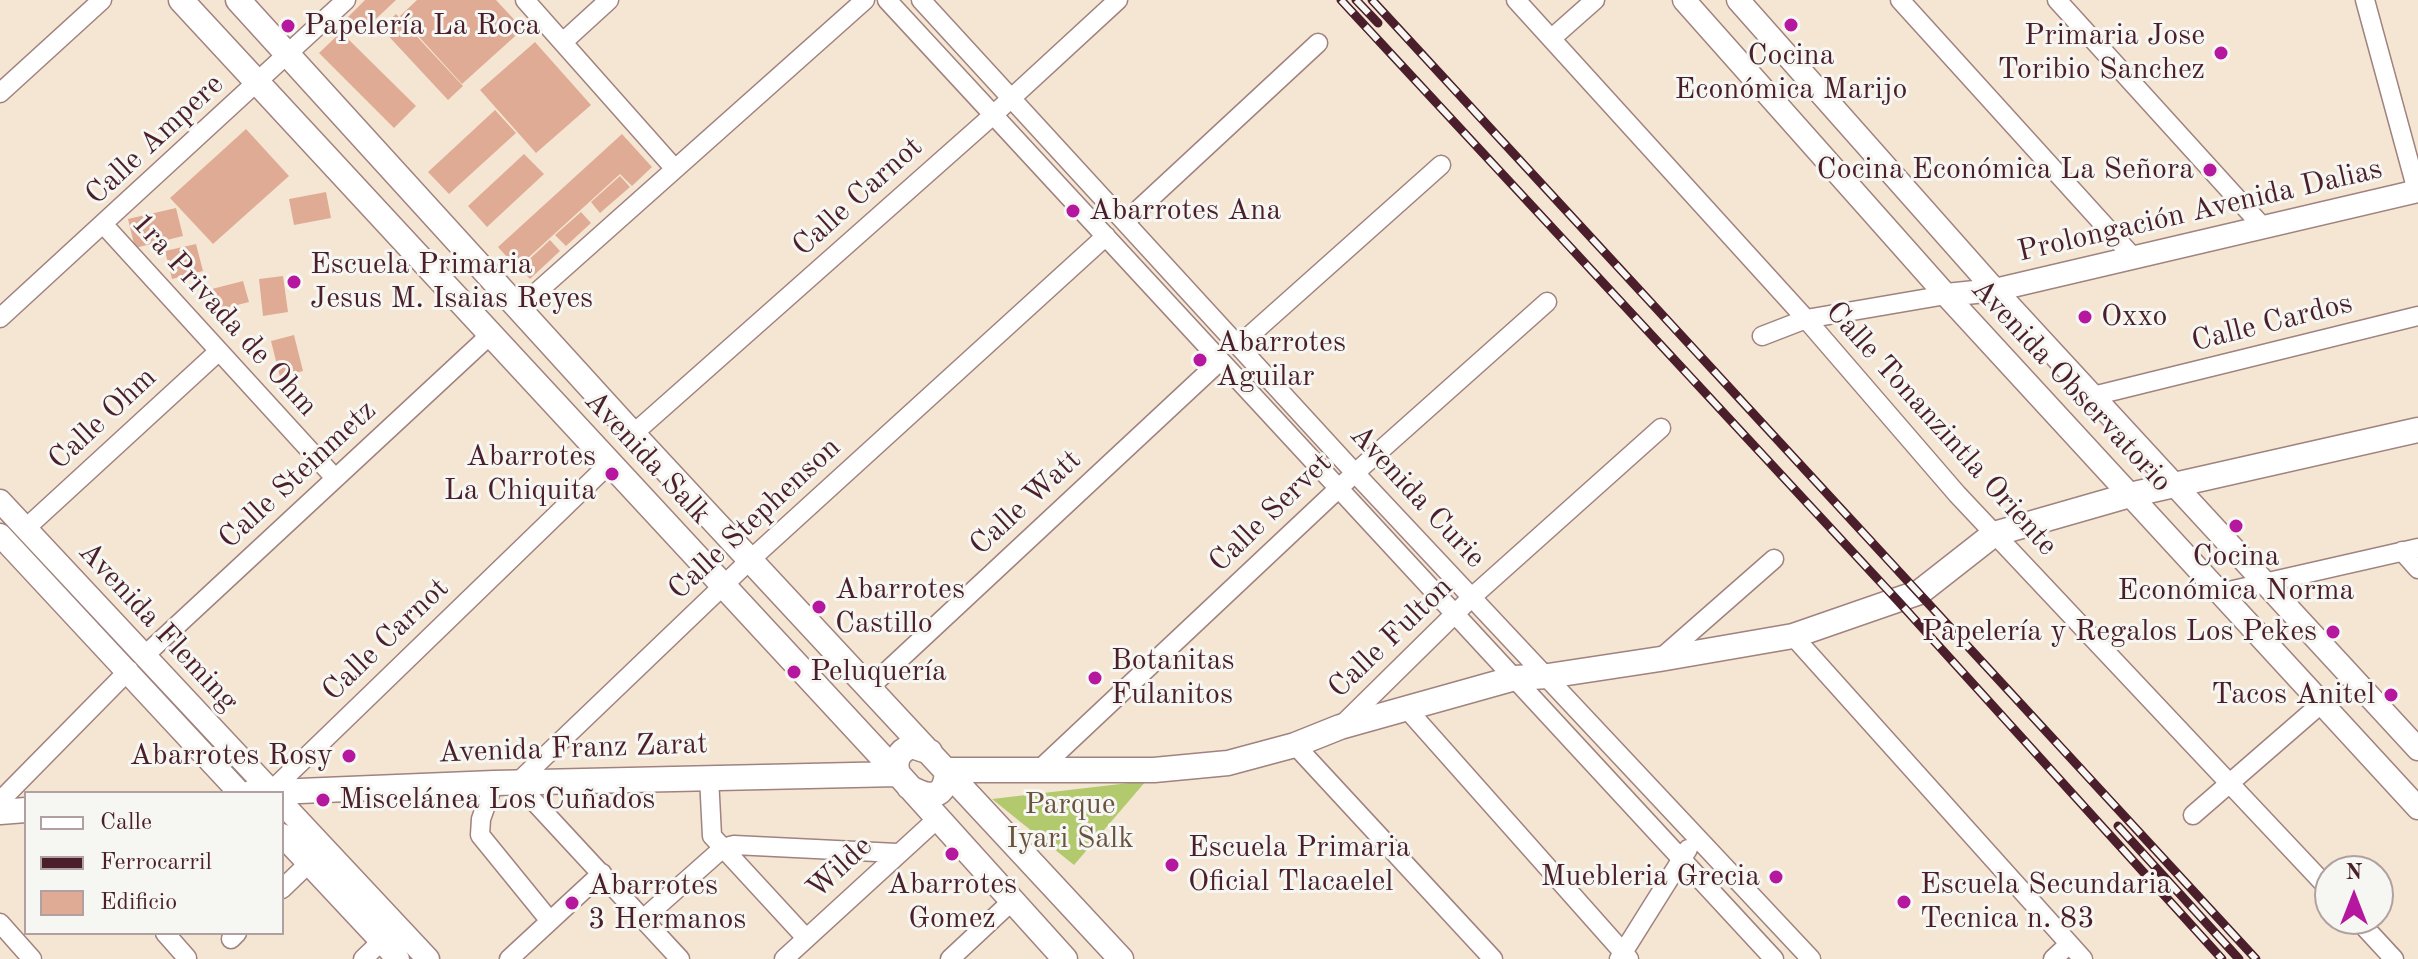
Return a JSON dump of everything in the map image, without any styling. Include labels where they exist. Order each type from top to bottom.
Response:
[{"type":"main road","name":"Avenida Salk","points":[[181,0],[1065,959]]},
{"type":"main road","name":"Avenida Salk","points":[[238,0],[633,434],[1121,959]]},
{"type":"main road","points":[[930,752],[912,746],[901,752],[896,763],[904,781],[927,796],[938,793],[945,783],[947,770],[1154,770],[1228,763],[1295,745],[1340,727],[1515,678],[1548,676],[1793,636],[1920,592],[1994,534],[2130,495],[2418,430]]},
{"type":"main road","name":"Avenida Franz Zarat","points":[[284,794],[709,777],[904,781]]},
{"type":"main road","points":[[0,812],[24,810]]},
{"type":"street","points":[[0,93],[102,0]]},
{"type":"street","name":"Calle Ampere","points":[[0,318],[346,0]]},
{"type":"street","points":[[525,0],[675,169]]},
{"type":"street","points":[[563,42],[609,0]]},
{"type":"street","points":[[519,308],[865,0]]},
{"type":"street","name":"Avenida Curie","points":[[887,0],[1774,959]]},
{"type":"street","name":"Avenida Curie","points":[[921,0],[1355,473],[1811,959]]},
{"type":"street","name":"Calle Carnot","points":[[633,434],[992,116],[1118,0]]},
{"type":"street","name":"Calle Tonanzintla Oriente","points":[[1516,0],[1806,319],[1994,534],[2314,873]]},
{"type":"street","points":[[1552,38],[1595,0]]},
{"type":"street","name":"Avenida Observatorio","points":[[1684,0],[1946,295],[2418,808]]},
{"type":"street","name":"Avenida Observatorio","points":[[1738,0],[1995,290],[2418,749]]},
{"type":"street","points":[[1900,0],[2134,258]]},
{"type":"street","points":[[2057,0],[2263,227]]},
{"type":"street","points":[[2365,0],[2418,191]]},
{"type":"street","points":[[1125,222],[1318,43]]},
{"type":"street","points":[[1238,346],[1441,165]]},
{"type":"street","name":"Prolongación Avenida Dalias","points":[[1762,336],[1806,319],[1946,295],[1995,290],[2418,191]]},
{"type":"street","name":"1ra Privada de Ohm","points":[[104,225],[335,478]]},
{"type":"street","name":"Calle Stephenson","points":[[506,783],[1106,236]]},
{"type":"street","name":"Calle Servet","points":[[1039,770],[1355,473],[1547,302]]},
{"type":"street","name":"Calle Cardos","points":[[2093,396],[2418,316]]},
{"type":"street","name":"Calle Steinmetz","points":[[0,801],[136,663],[490,335]]},
{"type":"street","name":"Calle Ohm","points":[[9,540],[219,351]]},
{"type":"street","name":"Calle Watt","points":[[870,687],[1220,361]]},
{"type":"street","name":"Calle Fulton","points":[[1340,727],[1472,597],[1661,428]]},
{"type":"street","name":"Calle Carnot","points":[[273,791],[609,464]]},
{"type":"street","name":"Avenida Fleming","points":[[0,501],[9,540],[265,791]]},
{"type":"street","points":[[2220,593],[2410,550],[2418,569]]},
{"type":"street","points":[[1660,659],[1774,559]]},
{"type":"street","points":[[1793,636],[2083,959]]},
{"type":"street","name":"Avenida Fleming","points":[[136,663],[238,791]]},
{"type":"street","points":[[2193,815],[2322,703]]},
{"type":"street","points":[[1407,709],[1624,957],[1681,858],[1698,838]]},
{"type":"street","points":[[1295,745],[1493,959]]},
{"type":"street","points":[[709,777],[712,836],[806,938]]},
{"type":"street","points":[[550,921],[480,835],[481,819],[506,783],[602,873],[643,919],[669,955]]},
{"type":"street","name":"Avenida Fleming","points":[[284,812],[390,934],[398,959]]},
{"type":"street","name":"Wilde","points":[[784,959],[937,819]]},
{"type":"street","name":"Avenida Fleming","points":[[284,837],[390,934],[428,959]]},
{"type":"street","points":[[643,919],[723,848],[734,845],[897,853]]},
{"type":"street","points":[[284,887],[309,863]]},
{"type":"street","points":[[509,959],[602,873]]},
{"type":"street","points":[[950,959],[1012,901]]},
{"type":"street","points":[[0,923],[32,959]]},
{"type":"street","points":[[363,959],[390,934]]},
{"type":"street","points":[[167,935],[187,958]]},
{"type":"street","points":[[2372,935],[2394,959]]},
{"type":"street","points":[[2053,959],[2069,944]]},
{"type":"green space","name":"Parque Iyari Salk","points":[[1146,781],[1074,865],[992,799]]},
{"type":"building","points":[[365,0],[396,0],[361,33],[347,18]]},
{"type":"building","points":[[417,0],[496,0],[523,29],[462,84],[400,16]]},
{"type":"building","points":[[396,14],[463,86],[448,100],[381,28]]},
{"type":"building","points":[[341,32],[416,106],[394,128],[319,53]]},
{"type":"building","points":[[535,42],[591,105],[536,153],[480,90]]},
{"type":"building","points":[[495,110],[516,133],[449,194],[428,172]]},
{"type":"building","points":[[246,129],[289,176],[213,244],[170,198]]},
{"type":"building","points":[[622,134],[652,167],[632,186],[620,174],[517,268],[498,247]]},
{"type":"building","points":[[524,154],[544,174],[487,227],[468,206]]},
{"type":"building","points":[[620,176],[630,187],[600,213],[591,202]]},
{"type":"building","points":[[326,192],[331,218],[294,225],[289,199]]},
{"type":"building","points":[[176,208],[183,236],[135,248],[128,219]]},
{"type":"building","points":[[581,212],[591,223],[566,246],[555,235]]},
{"type":"building","points":[[550,240],[560,251],[530,279],[520,268]]},
{"type":"building","points":[[196,244],[203,271],[172,279],[165,251]]},
{"type":"building","points":[[283,276],[288,312],[263,316],[259,279]]},
{"type":"building","points":[[243,281],[249,302],[214,311],[208,290]]},
{"type":"building","points":[[294,335],[303,371],[280,377],[271,341]]},
{"type":"railway","points":[[1341,0],[1898,601],[2222,959]]},
{"type":"railway","points":[[1356,0],[1378,23]]},
{"type":"railway","points":[[1372,0],[2256,959]]},
{"type":"railway","points":[[2118,826],[2239,959]]},
{"type":"place","name":"Cocina Económica Marijo","points":[[1791,25]]},
{"type":"place","name":"Papelería La Roca","points":[[288,26]]},
{"type":"place","name":"Primaria Jose Toribio Sanchez","points":[[2221,53]]},
{"type":"place","name":"Cocina Económica La Señora","points":[[2210,170]]},
{"type":"place","name":"Abarrotes Ana","points":[[1073,211]]},
{"type":"place","name":"Escuela Primaria Jesus M. Isaias Reyes","points":[[294,282]]},
{"type":"place","name":"Oxxo","points":[[2085,317]]},
{"type":"place","name":"Abarrotes Aguilar","points":[[1200,360]]},
{"type":"place","name":"Abarrotes La Chiquita","points":[[612,474]]},
{"type":"place","name":"Cocina Económica Norma","points":[[2236,526]]},
{"type":"place","name":"Abarrotes Castillo","points":[[819,607]]},
{"type":"place","name":"Papelería y Regalos Los Pekes","points":[[2333,632]]},
{"type":"place","name":"Peluquería","points":[[794,672]]},
{"type":"place","name":"Botanitas Fulanitos","points":[[1095,678]]},
{"type":"place","name":"Tacos Anitel","points":[[2391,695]]},
{"type":"place","name":"Abarrotes Rosy","points":[[349,756]]},
{"type":"place","name":"Miscelánea Los Cuñados","points":[[323,800]]},
{"type":"place","name":"Abarrotes Gomez","points":[[952,854]]},
{"type":"place","name":"Escuela Primaria Oficial Tlacaelel","points":[[1172,865]]},
{"type":"place","name":"Muebleria Grecia","points":[[1776,877]]},
{"type":"place","name":"Escuela Secundaria Tecnica n. 83","points":[[1904,902]]},
{"type":"place","name":"Abarrotes 3 Hermanos","points":[[572,903]]}]
